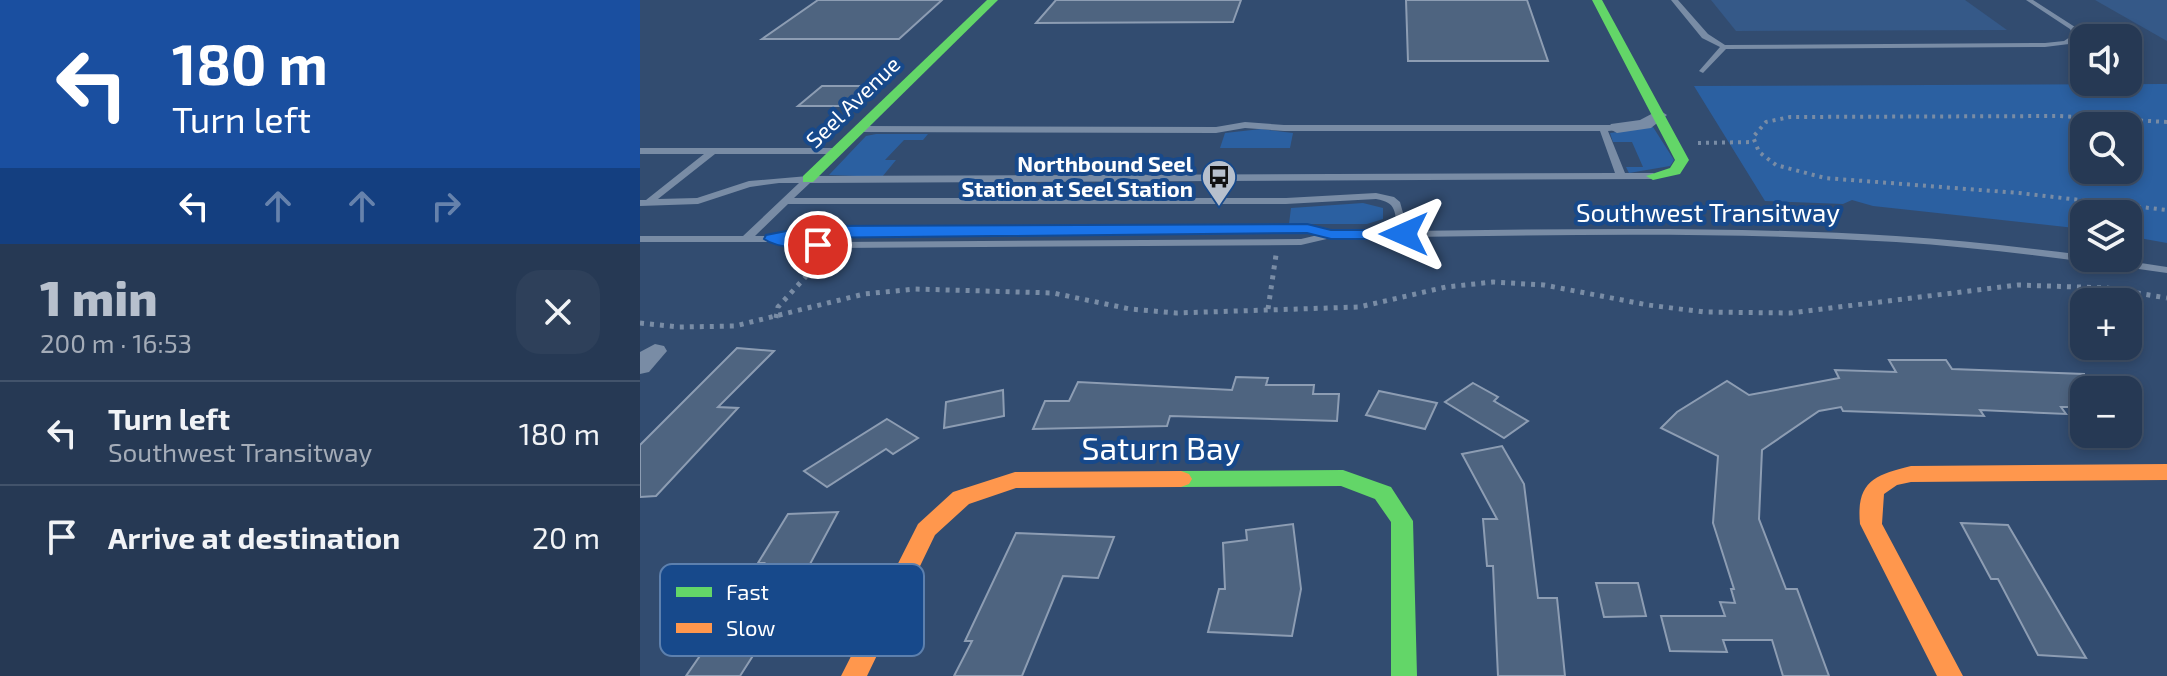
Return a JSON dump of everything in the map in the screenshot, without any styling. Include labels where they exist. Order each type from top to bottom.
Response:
[{"type":"street","name":"Seel Avenue","points":[[808,179],[993,0]]},
{"type":"street","points":[[1597,0],[1682,164],[1670,173],[1653,176]]},
{"type":"street","points":[[1610,128],[1645,124],[1659,115]]},
{"type":"street","points":[[1950,676],[1871,524],[1867,504],[1873,488],[1890,477],[1911,474],[2167,472]]},
{"type":"street","name":"Saturn Bay","points":[[909,564],[926,530],[961,498],[1015,480],[1343,478],[1383,493],[1402,521],[1404,676]]},
{"type":"street","name":"Saturn Bay","points":[[854,676],[864,656]]},
{"type":"lane","points":[[1674,0],[1705,36],[1724,47],[2045,45],[2072,41],[2077,35],[2073,28],[2029,0]]},
{"type":"lane","points":[[1703,71],[1724,47]]},
{"type":"lane","points":[[860,129],[1216,130],[1269,125],[1284,128],[1610,128],[1621,176]]},
{"type":"lane","points":[[640,151],[838,151]]},
{"type":"lane","points":[[644,203],[713,151]]},
{"type":"lane","points":[[644,203],[689,202],[765,181],[808,179],[1653,176]]},
{"type":"lane","name":"Seel Avenue","points":[[746,239],[808,179]]},
{"type":"lane","points":[[785,201],[1286,201],[1376,196],[1391,199],[1397,204],[1404,234]]},
{"type":"lane","name":"Southwest Transitway","points":[[772,239],[812,231],[1307,229],[1331,235]]},
{"type":"lane","name":"Southwest Transitway","points":[[640,239],[772,239],[835,245],[1301,242],[1331,235],[1404,234],[1861,237],[2000,247],[2070,256]]},
{"type":"lane","name":"Southwest Transitway","points":[[2142,266],[2167,270]]},
{"type":"path","points":[[2167,122],[2058,116],[1790,117],[1766,122],[1757,129],[1753,142],[1759,152],[1776,165],[1825,178],[2019,193],[2167,210]]},
{"type":"path","points":[[1721,142],[1753,142]]},
{"type":"path","points":[[776,318],[778,307],[835,245]]},
{"type":"path","points":[[640,323],[679,327],[735,326],[864,294],[915,289],[1053,293],[1130,309],[1176,313],[1359,307],[1446,287],[1493,282],[1544,285],[1648,305],[1704,312],[1790,313],[2018,285],[2107,288],[2167,298]]},
{"type":"shaded area","points":[[1711,0],[1965,0],[2007,30],[1736,31]]},
{"type":"shaded area","points":[[2095,0],[2167,0],[2167,41],[2142,24]]},
{"type":"shaded area","points":[[2070,84],[2070,96],[2142,96],[2142,84],[2167,84],[2167,243],[2142,239],[2142,200],[2070,200],[2070,227],[1873,206],[1852,200],[1843,204],[1765,201],[1694,86]]},
{"type":"shaded area","points":[[1653,127],[1674,160],[1670,166],[1629,173],[1626,167],[1643,167],[1632,142],[1613,142],[1610,133]]},
{"type":"shaded area","points":[[1261,129],[1293,133],[1290,148],[1220,148],[1225,133]]},
{"type":"shaded area","points":[[928,134],[923,140],[904,140],[885,160],[896,160],[882,177],[829,175],[866,136]]},
{"type":"shaded area","points":[[1363,203],[1383,208],[1383,219],[1367,224],[1289,224],[1291,208]]},
{"type":"building","points":[[818,0],[942,0],[899,39],[762,39]]},
{"type":"building","points":[[1056,0],[1241,0],[1233,22],[1036,23]]},
{"type":"building","points":[[1406,0],[1527,0],[1548,61],[1408,61]]},
{"type":"building","points":[[822,86],[872,86],[850,106],[798,106]]},
{"type":"building","points":[[737,348],[774,351],[718,407],[738,408],[656,496],[640,497],[640,445]]},
{"type":"building","points":[[1889,360],[1946,360],[1952,369],[2084,376],[2070,376],[2070,407],[2061,407],[2066,414],[1980,410],[1984,416],[1843,411],[1841,407],[1819,411],[1762,450],[1759,519],[1786,589],[1797,589],[1829,676],[1783,676],[1772,640],[1723,640],[1727,652],[1670,651],[1661,616],[1725,616],[1720,602],[1735,603],[1731,589],[1734,589],[1713,523],[1718,456],[1661,428],[1677,412],[1727,381],[1749,395],[1839,378],[1835,370],[1896,372]]},
{"type":"building","points":[[1236,377],[1268,378],[1266,385],[1314,385],[1313,394],[1339,394],[1337,421],[1170,416],[1167,426],[1033,429],[1045,401],[1069,401],[1078,382],[1232,390]]},
{"type":"building","points":[[1473,383],[1498,397],[1494,401],[1528,421],[1504,438],[1445,402]]},
{"type":"building","points":[[1003,390],[1004,416],[944,428],[946,402]]},
{"type":"building","points":[[1379,391],[1437,403],[1425,429],[1366,415]]},
{"type":"building","points":[[887,419],[918,438],[893,454],[886,449],[827,487],[804,471]]},
{"type":"building","points":[[1502,446],[1524,484],[1538,598],[1557,598],[1565,676],[1498,676],[1493,566],[1487,566],[1483,519],[1497,519],[1462,454]]},
{"type":"building","points":[[838,512],[810,564],[758,563],[788,514]]},
{"type":"building","points":[[1961,523],[2008,525],[2086,658],[2038,655],[1998,579],[1991,579]]},
{"type":"building","points":[[1293,524],[1301,589],[1292,636],[1208,632],[1219,589],[1225,589],[1223,543],[1247,540],[1246,530]]},
{"type":"building","points":[[1016,533],[1114,537],[1098,578],[1063,576],[1022,676],[954,676],[972,641],[965,641]]},
{"type":"building","points":[[1596,583],[1638,583],[1646,616],[1604,617]]},
{"type":"building","points":[[700,656],[753,656],[740,676],[686,676]]},
{"type":"traffic: fast","points":[[808,179],[993,0]]},
{"type":"traffic: fast","points":[[1597,0],[1682,160],[1675,171],[1653,176]]},
{"type":"traffic: fast","points":[[1181,479],[1343,478],[1383,493],[1402,521],[1404,676]]},
{"type":"traffic: slow","points":[[1950,676],[1871,524],[1870,502],[1876,488],[1882,483],[1911,474],[2167,472]]},
{"type":"traffic: slow","points":[[909,564],[926,530],[961,498],[1015,480],[1181,479]]},
{"type":"traffic: slow","points":[[854,676],[864,656]]},
{"type":"place","name":"Northbound Seel Station at Seel Station","points":[[1219,208]]},
{"type":"route","points":[[818,245],[772,239],[812,231],[1307,229],[1331,235],[1404,234]]}]
